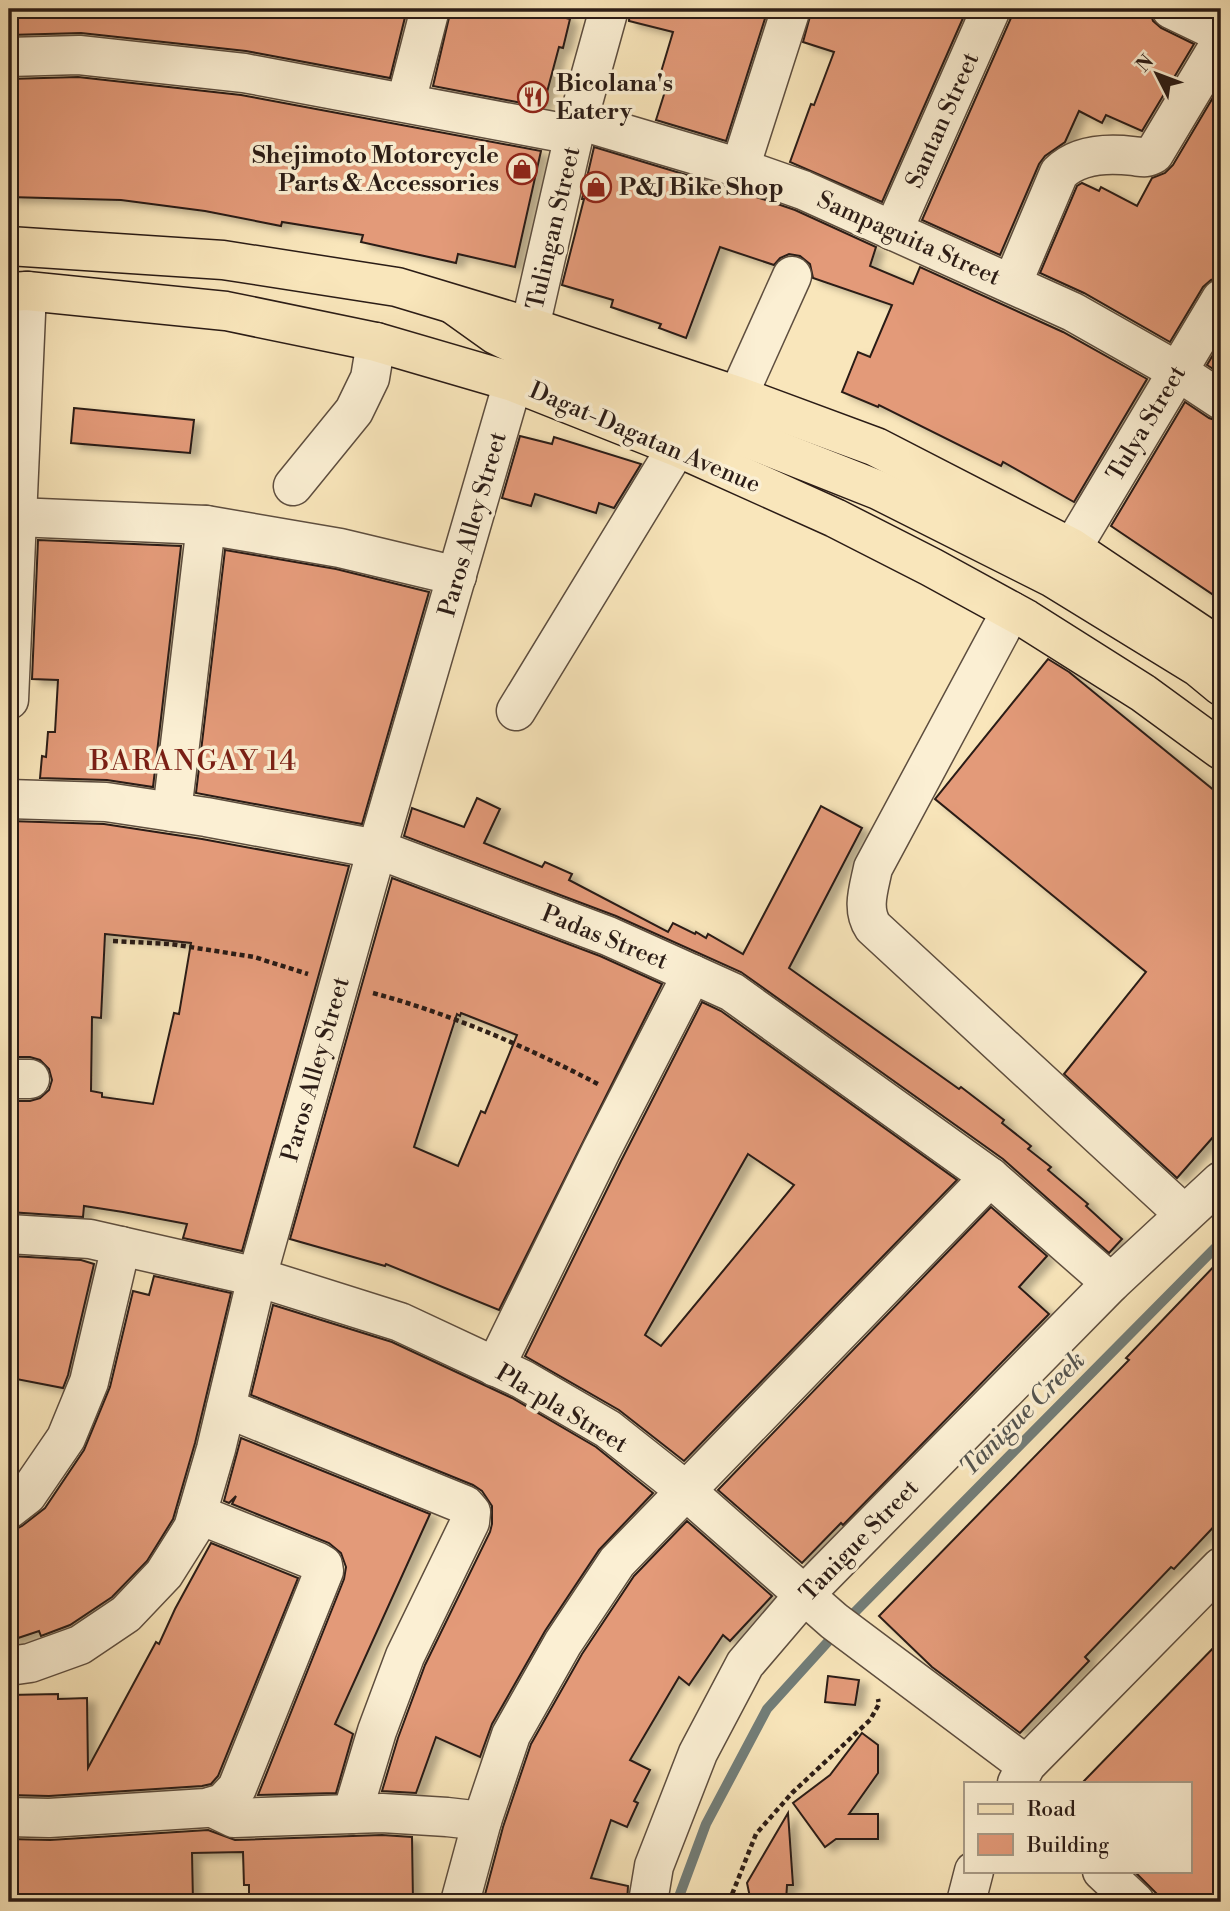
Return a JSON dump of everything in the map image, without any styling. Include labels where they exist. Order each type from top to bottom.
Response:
[{"type":"main road","points":[[9,246],[223,260],[397,287],[530,327],[738,396],[876,447],[1072,548],[1221,648]]},
{"type":"main road","name":"Dagat-Dagatan Avenue","points":[[18,292],[226,311],[376,342],[513,382],[677,447],[835,518],[1010,611],[1143,693],[1221,750]]},
{"type":"main road","points":[[454,305],[496,335],[539,356],[878,490],[1053,578],[1198,667],[1221,686]]},
{"type":"street","points":[[406,102],[429,9]]},
{"type":"street","name":"Tulingan Street","points":[[530,327],[576,128],[609,9]]},
{"type":"street","points":[[740,168],[791,9]]},
{"type":"street","name":"Santan Street","points":[[892,232],[991,9]]},
{"type":"street","points":[[1171,9],[1221,33]]},
{"type":"street","points":[[1012,284],[1059,173],[1068,165],[1107,154],[1147,158],[1154,154],[1221,42]]},
{"type":"street","name":"Sampaguita Street","points":[[9,57],[79,55],[230,72],[576,128],[740,168],[803,190],[1073,312],[1177,371],[1221,400]]},
{"type":"street","points":[[738,396],[792,276]]},
{"type":"street","points":[[9,700],[16,517],[18,292]]},
{"type":"street","name":"Tulya Street","points":[[1072,548],[1221,299]]},
{"type":"street","points":[[293,486],[354,411],[370,378],[376,342]]},
{"type":"street","name":"Paros Alley Street","points":[[9,1666],[30,1663],[80,1645],[126,1614],[164,1574],[193,1528],[226,1408],[257,1277],[377,849],[513,382]]},
{"type":"street","points":[[516,711],[677,447]]},
{"type":"street","points":[[16,517],[205,526],[340,548],[457,576]]},
{"type":"street","points":[[173,812],[205,526]]},
{"type":"street","points":[[1010,611],[873,868],[866,899],[867,918],[873,927],[1208,1201]]},
{"type":"street","name":"Padas Street","points":[[9,799],[106,802],[377,849],[608,936],[732,992],[990,1177],[1111,1283]]},
{"type":"street","points":[[495,1367],[692,974]]},
{"type":"street","points":[[460,1902],[482,1821],[511,1735],[563,1643],[617,1562],[990,1177]]},
{"type":"street","name":"Tanigue Street","points":[[648,1902],[654,1866],[698,1753],[745,1664],[804,1595],[1111,1283],[1208,1201]]},
{"type":"street","name":"Pla-pla Street","points":[[9,1234],[90,1239],[257,1277],[400,1322],[495,1367],[608,1429],[685,1490],[834,1621],[872,1649],[1022,1774]]},
{"type":"street","points":[[9,1509],[27,1495],[66,1438],[89,1382],[121,1246]]},
{"type":"street","points":[[226,1408],[465,1505],[471,1513],[470,1522],[405,1656],[377,1731],[352,1814]]},
{"type":"street","points":[[9,1817],[49,1818],[211,1807],[223,1803],[237,1788],[324,1571],[323,1565],[318,1562],[197,1514]]},
{"type":"street","points":[[1022,1774],[1221,1567]]},
{"type":"street","points":[[211,1807],[234,1818],[352,1814],[447,1817],[482,1821]]},
{"type":"street","points":[[966,1902],[974,1872]]},
{"type":"street","points":[[1103,1872],[1135,1902]]},
{"type":"path","points":[[113,941],[171,944],[254,957],[413,1004],[570,1069],[628,1100]]},
{"type":"path","points":[[729,1902],[756,1834],[792,1793],[870,1720],[879,1704],[872,1649]]},
{"type":"building","points":[[9,9],[407,9],[390,78],[246,51],[81,33],[9,35]]},
{"type":"building","points":[[451,9],[564,9],[562,17],[570,19],[563,48],[559,47],[543,107],[433,86]]},
{"type":"building","points":[[630,9],[768,9],[726,141],[656,120],[667,85],[658,82],[673,32],[629,21]]},
{"type":"building","points":[[812,9],[967,9],[882,202],[790,162],[834,52],[803,42]]},
{"type":"building","points":[[1013,9],[1149,9],[1153,21],[1161,28],[1194,44],[1142,131],[1106,115],[1102,123],[1079,111],[1065,142],[1045,156],[1039,164],[1000,255],[922,220]]},
{"type":"building","points":[[78,77],[241,95],[541,151],[515,267],[458,254],[456,263],[361,242],[363,235],[282,222],[281,226],[205,211],[121,200],[9,197],[9,79]]},
{"type":"building","points":[[1221,84],[1221,277],[1211,280],[1203,287],[1170,342],[1084,293],[1040,273],[1077,186],[1082,183],[1099,191],[1101,187],[1137,206],[1152,178],[1165,173],[1173,165]]},
{"type":"building","points":[[594,147],[795,210],[876,247],[870,266],[913,284],[920,267],[1063,332],[1147,379],[1074,502],[1003,462],[1001,466],[879,405],[878,407],[842,392],[858,352],[870,357],[892,305],[813,278],[810,264],[800,256],[789,254],[774,265],[720,247],[686,338],[659,328],[661,324],[611,307],[613,300],[562,285]]},
{"type":"building","points":[[1221,341],[1221,374],[1207,365]]},
{"type":"building","points":[[1185,402],[1209,418],[1221,422],[1221,600],[1111,526]]},
{"type":"building","points":[[74,408],[194,420],[190,453],[71,443]]},
{"type":"building","points":[[520,436],[552,444],[554,437],[641,464],[614,508],[599,503],[596,513],[535,494],[531,506],[502,498]]},
{"type":"building","points":[[38,540],[181,546],[153,787],[107,780],[40,778],[42,756],[46,757],[48,732],[55,732],[58,680],[32,679]]},
{"type":"building","points":[[225,550],[336,569],[429,592],[362,824],[196,793]]},
{"type":"building","points":[[1048,659],[1069,672],[1221,796],[1221,1128],[1177,1178],[1064,1074],[1146,972],[935,799]]},
{"type":"building","points":[[477,798],[500,809],[484,843],[542,867],[545,862],[572,874],[569,880],[668,932],[673,923],[706,938],[708,934],[743,954],[821,806],[862,828],[789,968],[959,1089],[961,1087],[1004,1120],[1002,1123],[1031,1146],[1028,1149],[1051,1167],[1048,1170],[1088,1204],[1086,1206],[1122,1239],[1109,1253],[1003,1159],[741,972],[616,916],[404,836],[412,808],[464,827]]},
{"type":"building","points":[[9,821],[104,824],[349,866],[242,1251],[183,1238],[187,1224],[123,1212],[84,1206],[83,1217],[9,1212],[9,1101],[40,1098],[49,1090],[52,1080],[49,1069],[40,1060],[9,1057]],"holes":[[[105,934],[191,943],[179,1014],[174,1013],[153,1104],[102,1097],[102,1093],[91,1091],[92,1017],[101,1018]]]},
{"type":"building","points":[[392,878],[600,956],[662,984],[499,1310],[386,1264],[385,1266],[290,1239]],"holes":[[[461,1013],[517,1035],[485,1113],[481,1111],[458,1166],[414,1147],[457,1014],[460,1016]]]},
{"type":"building","points":[[702,1002],[721,1011],[957,1180],[684,1461],[619,1410],[525,1356]],"holes":[[[748,1154],[794,1185],[661,1346],[645,1335]]]},
{"type":"building","points":[[991,1207],[1047,1256],[1019,1287],[1049,1314],[843,1525],[841,1523],[802,1563],[718,1490]]},
{"type":"building","points":[[11,1256],[81,1260],[94,1264],[63,1388],[11,1378]]},
{"type":"building","points":[[1221,1259],[1221,1519],[1085,1657],[1089,1661],[1020,1733],[932,1667],[879,1616],[1129,1360],[1126,1358]]},
{"type":"building","points":[[154,1276],[231,1293],[195,1443],[173,1519],[147,1561],[112,1597],[70,1625],[41,1636],[39,1631],[9,1641],[9,1537],[14,1530],[45,1508],[84,1450],[110,1387],[133,1291],[149,1295]]},
{"type":"building","points":[[273,1305],[392,1342],[512,1398],[596,1447],[653,1493],[599,1550],[545,1631],[492,1724],[480,1757],[436,1737],[416,1793],[382,1791],[425,1665],[490,1532],[492,1506],[482,1491],[473,1485],[251,1395]]},
{"type":"building","points":[[241,1438],[430,1514],[335,1724],[353,1734],[336,1793],[258,1795],[344,1579],[346,1567],[341,1553],[329,1543],[232,1504],[236,1496],[229,1503],[224,1501]]},
{"type":"building","points":[[687,1521],[772,1596],[730,1641],[723,1635],[689,1685],[679,1677],[630,1760],[650,1770],[634,1801],[638,1803],[627,1827],[611,1820],[591,1878],[628,1886],[627,1902],[483,1902],[503,1827],[531,1744],[582,1654],[634,1576]]},
{"type":"building","points":[[211,1543],[298,1578],[218,1776],[211,1784],[202,1786],[49,1796],[9,1795],[9,1695],[58,1694],[58,1699],[87,1698],[88,1768],[156,1642],[159,1644]]},
{"type":"building","points":[[1221,1640],[1221,1902],[1165,1902],[1135,1872],[1192,1872],[1192,1782],[1083,1782]]},
{"type":"building","points":[[828,1676],[859,1680],[855,1705],[825,1702]]},
{"type":"building","points":[[862,1733],[878,1745],[878,1773],[849,1814],[878,1814],[878,1839],[836,1839],[825,1847],[793,1803],[830,1775]]},
{"type":"building","points":[[788,1813],[793,1885],[787,1885],[786,1902],[751,1902],[747,1883]]},
{"type":"building","points":[[208,1830],[235,1840],[382,1835],[412,1837],[413,1902],[249,1902],[249,1885],[244,1885],[243,1852],[192,1853],[193,1902],[9,1902],[9,1839],[50,1840]]},
{"type":"waterway","name":"Tanigue Creek","points":[[853,1614],[1221,1242]]},
{"type":"waterway","name":"Tanigue Creek","points":[[677,1902],[706,1824],[767,1709],[834,1635]]},
{"type":"place","name":"Bicolana's Eatery","points":[[533,97]]},
{"type":"place","name":"Shejimoto Motorcycle Parts & Accessories","points":[[522,169]]},
{"type":"place","name":"P&J Bike Shop","points":[[596,187]]},
{"type":"district","name":"BARANGAY 14","points":[[194,760]]}]
